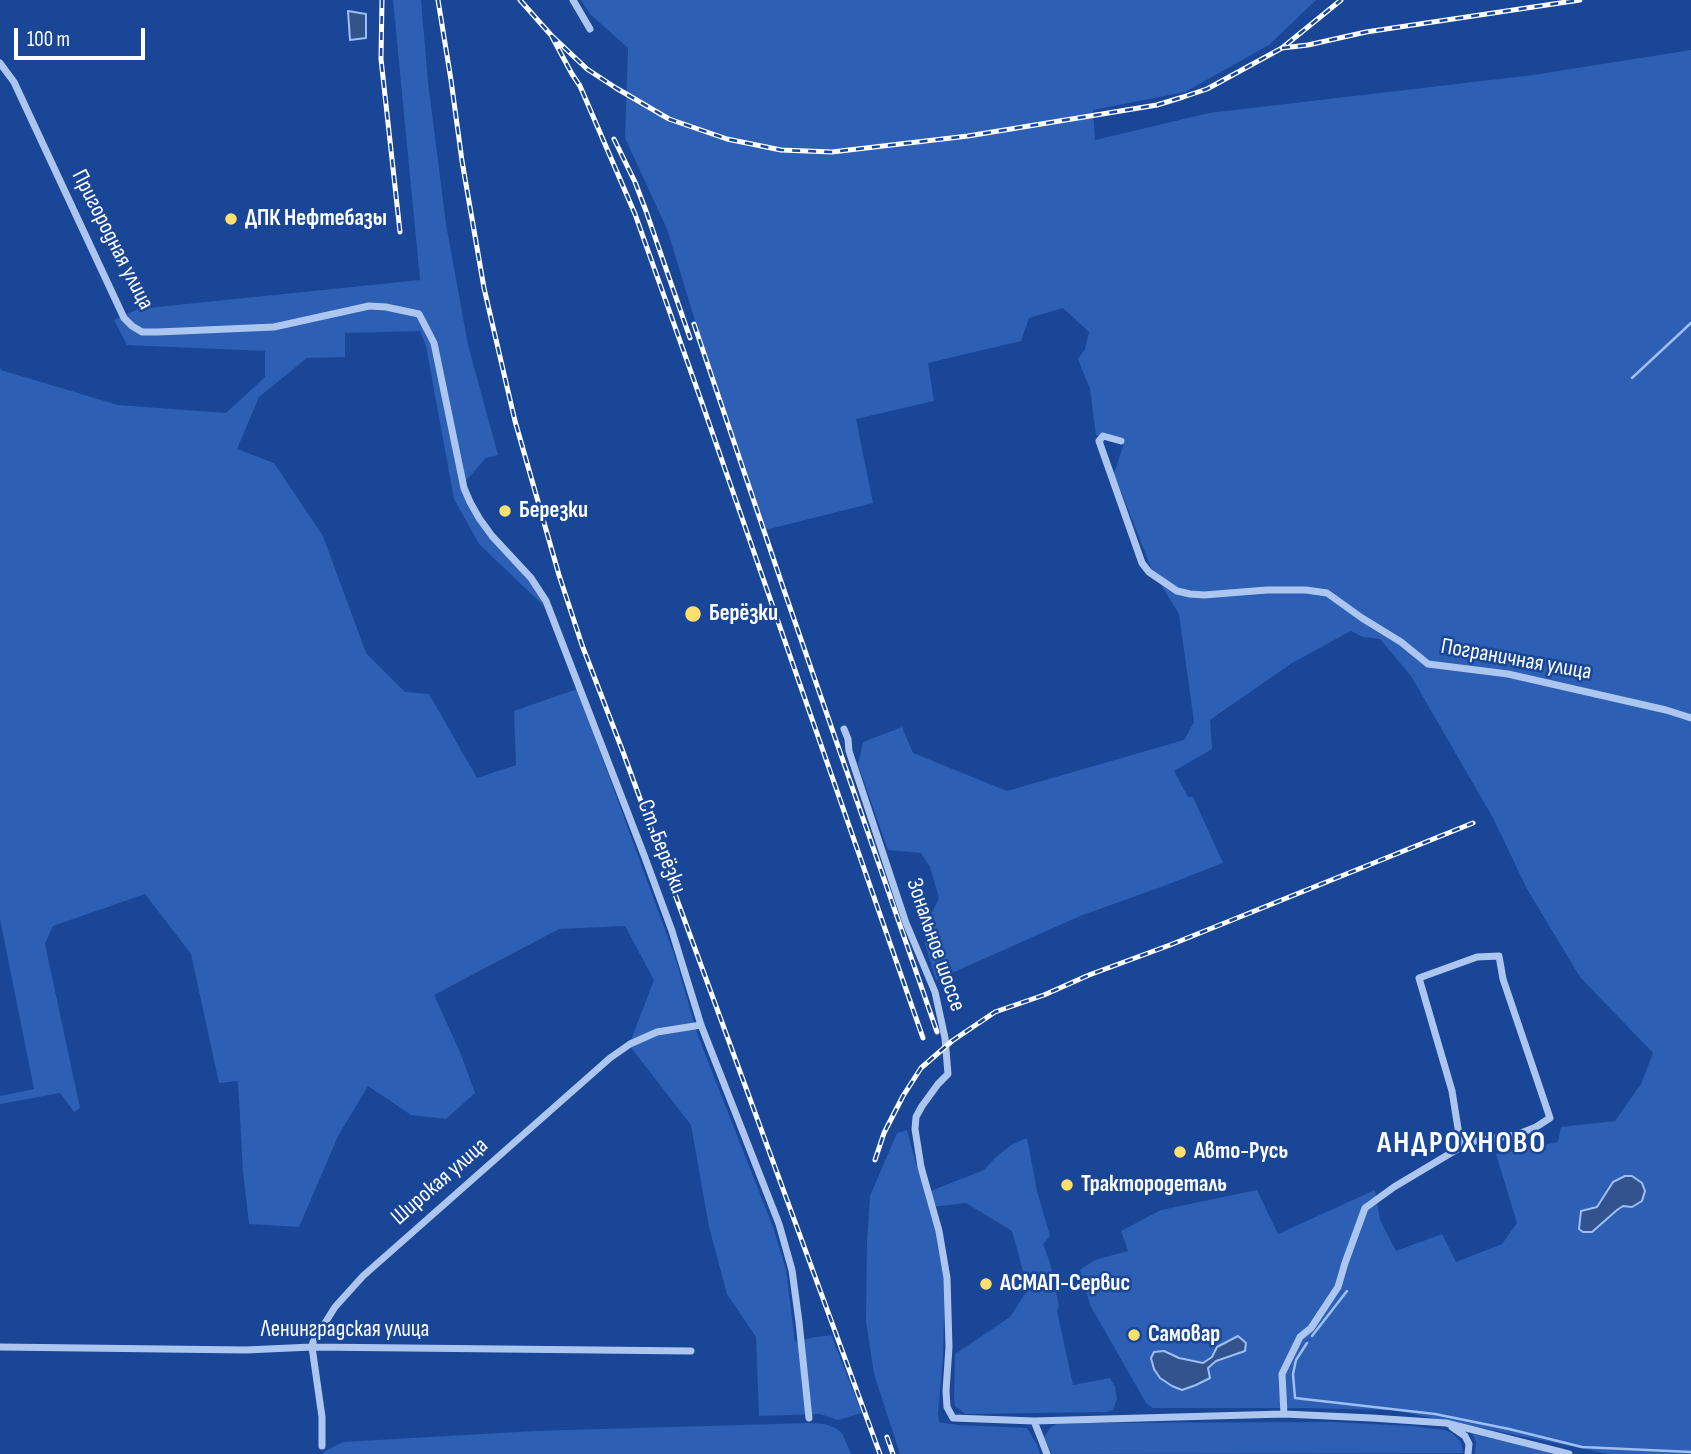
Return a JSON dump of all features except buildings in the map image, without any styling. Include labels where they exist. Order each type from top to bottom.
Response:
[{"type":"street","points":[[573,0],[590,29]]},
{"type":"street","name":"Пригородная улица","points":[[0,63],[14,82],[124,318],[142,332],[274,327],[369,306],[419,314]]},
{"type":"street","name":"Ст. Берёзки","points":[[419,314],[434,343],[464,488],[479,518],[492,536],[531,578],[546,601],[672,931],[701,1026],[779,1224],[789,1260],[799,1322],[809,1418]]},
{"type":"street","name":"Пограничная улица","points":[[1121,441],[1103,436],[1099,442],[1142,563],[1149,572],[1177,592],[1204,595],[1306,590],[1327,593],[1401,642],[1428,664],[1508,674],[1691,718]]},
{"type":"street","name":"Зональное шоссе","points":[[844,729],[906,923],[935,992],[945,1038],[948,1074],[922,1105],[916,1117],[915,1129],[921,1167],[939,1231],[947,1278],[947,1407],[953,1418],[1034,1421]]},
{"type":"street","points":[[1284,1414],[1282,1374],[1300,1337],[1311,1328],[1338,1287],[1365,1208],[1394,1187],[1461,1147],[1475,1141],[1516,1135],[1550,1118],[1503,979],[1499,956],[1477,957],[1419,978],[1452,1091],[1461,1147]]},
{"type":"street","name":"Широкая улица","points":[[312,1348],[335,1307],[363,1276],[610,1058],[630,1044],[657,1032],[701,1026]]},
{"type":"street","name":"Ленинградская улица","points":[[0,1348],[691,1351]]},
{"type":"street","points":[[312,1348],[322,1417],[323,1447]]},
{"type":"street","points":[[1047,1454],[1034,1421],[1284,1414],[1446,1423],[1569,1454]]},
{"type":"street","points":[[1446,1423],[1465,1436],[1469,1444],[1468,1454]]},
{"type":"shaded area","points":[[393,0],[421,0],[428,82],[446,224],[468,345],[498,455],[486,458],[461,486],[476,519],[489,538],[529,580],[545,607],[479,544],[454,499],[426,346],[420,331],[345,333],[345,357],[307,358],[259,397],[237,449],[274,463],[323,536],[366,653],[405,692],[429,694],[477,778],[516,765],[514,711],[577,689],[675,957],[698,1036],[773,1227],[786,1270],[795,1342],[831,1335],[862,1413],[838,1420],[820,1414],[759,1416],[756,1337],[727,1294],[709,1227],[691,1125],[629,1045],[654,980],[625,926],[559,929],[434,995],[475,1093],[446,1119],[411,1115],[368,1086],[338,1136],[299,1227],[249,1224],[238,1081],[219,1083],[191,954],[145,894],[53,926],[45,944],[80,1108],[74,1112],[60,1093],[0,1104],[0,1096],[34,1089],[0,919],[0,368],[118,405],[226,413],[265,377],[265,351],[127,345],[114,320],[138,309],[420,280]]},
{"type":"shaded area","points":[[581,0],[1316,0],[1269,45],[1185,92],[1093,110],[1095,140],[1209,113],[1533,75],[1691,50],[1691,1454],[1609,1454],[1393,1410],[1153,1408],[1146,1403],[1090,1305],[1080,1270],[1095,1260],[1128,1251],[1121,1231],[1161,1210],[1257,1190],[1278,1234],[1375,1190],[1380,1220],[1396,1251],[1442,1234],[1456,1262],[1502,1244],[1517,1223],[1496,1154],[1558,1142],[1561,1127],[1615,1121],[1641,1084],[1653,1053],[1580,977],[1527,889],[1493,818],[1411,676],[1380,639],[1363,637],[1351,631],[1292,663],[1210,720],[1212,749],[1174,771],[1188,797],[1193,797],[1223,863],[1080,916],[936,980],[925,943],[929,919],[939,898],[930,867],[921,853],[888,850],[858,765],[863,742],[902,727],[913,753],[1007,791],[1184,740],[1194,722],[1179,614],[1152,570],[1114,474],[1125,440],[1096,435],[1090,389],[1078,359],[1085,349],[1089,332],[1063,308],[1029,318],[1021,341],[928,363],[934,401],[856,419],[873,503],[765,530],[667,229],[625,138],[628,48],[590,14]]},
{"type":"shaded area","points":[[348,11],[366,14],[366,38],[350,40]]},
{"type":"shaded area","points":[[907,1130],[916,1164],[928,1192],[984,1170],[1011,1145],[1027,1138],[1037,1191],[1050,1236],[1043,1244],[1050,1263],[1073,1385],[1110,1378],[1117,1399],[1113,1410],[1106,1412],[965,1414],[955,1406],[955,1354],[1010,1317],[1028,1289],[1012,1231],[966,1203],[932,1207],[945,1278],[938,1414],[939,1422],[958,1425],[1027,1428],[1040,1454],[900,1454],[874,1374],[866,1321],[867,1242],[870,1196],[897,1133]]},
{"type":"shaded area","points":[[1625,1176],[1632,1176],[1642,1183],[1645,1191],[1642,1201],[1632,1207],[1623,1206],[1592,1232],[1579,1229],[1581,1211],[1597,1207],[1613,1182]]},
{"type":"shaded area","points":[[1238,1336],[1246,1343],[1245,1351],[1216,1361],[1208,1368],[1210,1378],[1196,1385],[1182,1390],[1160,1378],[1154,1369],[1151,1358],[1154,1352],[1164,1351],[1179,1358],[1203,1363],[1212,1357],[1217,1347]]},
{"type":"shaded area","points":[[1331,1422],[1444,1430],[1452,1433],[1461,1442],[1463,1453],[1052,1454],[1045,1440],[1050,1428],[1065,1423]]},
{"type":"shaded area","points":[[825,1424],[842,1433],[851,1454],[323,1454],[343,1442],[535,1431]]},
{"type":"shaded area","points":[[1472,1434],[1559,1454],[1475,1454],[1476,1442]]},
{"type":"waterway","points":[[1632,378],[1691,323]]},
{"type":"waterway","points":[[1312,1336],[1347,1291]]},
{"type":"waterway","points":[[1307,1343],[1296,1360],[1293,1374],[1295,1398],[1435,1414],[1582,1447],[1691,1452]]},
{"type":"railway","points":[[382,0],[381,59],[400,232]]},
{"type":"railway","points":[[438,0],[484,288],[515,421],[559,575],[582,645],[880,1454]]},
{"type":"railway","points":[[520,0],[551,35],[587,69],[669,119],[727,139],[781,150],[832,152],[968,136],[1157,105],[1207,89],[1282,48],[1341,0]]},
{"type":"railway","points":[[1282,48],[1366,32],[1580,0]]},
{"type":"railway","points":[[551,35],[580,86],[635,214],[923,1038]]},
{"type":"railway","points":[[614,139],[635,182],[690,338]]},
{"type":"railway","points":[[694,324],[937,1032]]},
{"type":"railway","points":[[875,1160],[884,1133],[921,1068],[952,1041],[995,1012],[1044,995],[1473,823]]},
{"type":"railway","points":[[887,1437],[893,1454]]},
{"type":"place","name":"ДПК Нефтебазы","points":[[231,219]]},
{"type":"place","name":"Березки","points":[[505,511]]},
{"type":"place","name":"Берёзки","points":[[693,614]]},
{"type":"place","name":"Авто-Русь","points":[[1180,1152]]},
{"type":"place","name":"Трактородеталь","points":[[1067,1185]]},
{"type":"place","name":"АСМАП-Сервис","points":[[986,1284]]},
{"type":"place","name":"Самовар","points":[[1134,1335]]},
{"type":"district","name":"АНДРОХНОВО","points":[[1462,1144]]}]
